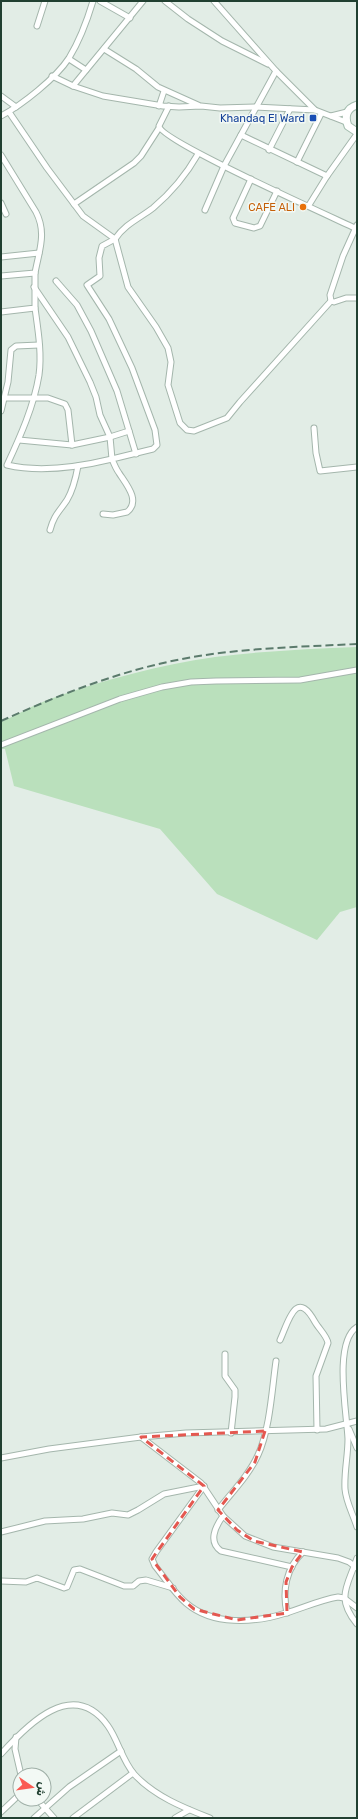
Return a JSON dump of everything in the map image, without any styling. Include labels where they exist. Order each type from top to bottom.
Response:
[{"type":"street","points":[[37,26],[45,1]]},
{"type":"street","points":[[1,116],[16,107],[52,76],[69,58],[82,34],[93,1]]},
{"type":"street","points":[[100,1],[130,18]]},
{"type":"street","points":[[73,86],[143,1]]},
{"type":"street","points":[[165,1],[222,41],[270,65]]},
{"type":"street","points":[[214,1],[270,65],[315,110],[321,114],[346,122],[351,129],[357,133],[309,205]]},
{"type":"street","points":[[104,49],[136,69],[164,91],[201,106]]},
{"type":"street","points":[[69,58],[86,70]]},
{"type":"street","points":[[205,210],[224,166],[276,71]]},
{"type":"street","points":[[52,76],[73,86],[123,100],[159,106],[201,106],[220,108],[255,107],[315,110]]},
{"type":"street","points":[[159,106],[164,91]]},
{"type":"street","points":[[1,96],[16,107]]},
{"type":"street","points":[[331,116],[347,112],[356,104]]},
{"type":"street","points":[[74,204],[134,163],[141,156],[159,128],[169,106]]},
{"type":"street","points":[[269,150],[290,109]]},
{"type":"street","points":[[9,112],[74,204],[89,221],[115,238],[128,287],[156,327],[168,348],[172,362],[168,384],[180,423],[184,428],[190,431],[227,418],[331,301]]},
{"type":"street","points":[[346,122],[347,112]]},
{"type":"street","points":[[297,162],[321,114]]},
{"type":"street","points":[[159,128],[162,132],[198,154],[356,227],[334,280],[330,295],[331,301]]},
{"type":"street","points":[[240,135],[269,150],[327,176]]},
{"type":"street","points":[[1,155],[40,220],[42,238],[35,272],[34,287],[39,376],[34,397],[19,440],[7,465],[29,468],[78,466],[136,454],[156,447],[157,442],[154,430],[132,368],[115,331],[87,285],[100,276],[99,258],[102,246],[115,238],[127,225],[146,213],[172,191],[189,170],[198,154]]},
{"type":"street","points":[[251,179],[233,218],[235,223],[254,228],[260,226],[277,191]]},
{"type":"street","points":[[1,203],[6,214]]},
{"type":"street","points":[[1,256],[39,253]]},
{"type":"street","points":[[1,276],[35,272]]},
{"type":"street","points":[[56,282],[77,305],[91,331],[117,391],[136,454]]},
{"type":"street","points":[[34,287],[58,321],[78,356],[93,389],[100,415],[110,437],[112,459],[128,486],[133,499],[127,512],[113,515],[103,514]]},
{"type":"street","points":[[331,301],[337,302],[346,298],[357,298]]},
{"type":"street","points":[[1,312],[35,308]]},
{"type":"street","points":[[1,411],[5,398],[11,350],[16,346],[38,345]]},
{"type":"street","points":[[5,398],[34,397],[56,400],[65,404],[68,410],[72,445]]},
{"type":"street","points":[[314,428],[316,453],[320,471],[357,468]]},
{"type":"street","points":[[19,440],[72,445],[110,437],[129,430]]},
{"type":"street","points":[[50,530],[54,516],[68,498],[78,466]]},
{"type":"street","points":[[1,745],[120,699],[162,687],[186,683],[216,681],[300,680],[357,670]]},
{"type":"street","points":[[280,1340],[291,1312],[296,1308],[302,1307],[306,1309],[319,1330],[327,1338],[328,1343],[316,1376],[317,1430]]},
{"type":"street","points":[[357,1327],[347,1338],[344,1359],[343,1385],[348,1454],[345,1489],[357,1527]]},
{"type":"street","points":[[225,1354],[225,1376],[235,1390],[232,1433]]},
{"type":"street","points":[[218,1510],[254,1462],[261,1447],[276,1361]]},
{"type":"street","points":[[1,1458],[49,1449],[141,1437],[186,1433],[317,1430],[357,1422]]},
{"type":"street","points":[[347,1425],[357,1448]]},
{"type":"street","points":[[141,1437],[204,1486],[223,1516],[237,1530],[254,1541],[273,1547],[338,1558],[356,1567]]},
{"type":"street","points":[[1,1532],[45,1521],[83,1519],[112,1513],[128,1515],[164,1494],[204,1486]]},
{"type":"street","points":[[204,1486],[153,1556],[154,1563],[186,1603],[194,1609],[225,1619],[249,1620],[287,1613],[331,1598],[344,1598],[357,1608]]},
{"type":"street","points":[[223,1516],[217,1526],[214,1537],[214,1544],[221,1551],[292,1567]]},
{"type":"street","points":[[287,1613],[285,1590],[292,1567],[303,1552]]},
{"type":"street","points":[[357,1558],[356,1567],[347,1582],[344,1598],[357,1624]]},
{"type":"street","points":[[1,1581],[26,1582],[37,1578],[64,1588],[67,1587],[74,1570],[80,1569],[124,1586],[133,1586],[139,1581],[146,1580],[174,1589]]},
{"type":"street","points":[[1,1754],[16,1737],[37,1718],[51,1710],[63,1706],[73,1705],[83,1707],[99,1716],[111,1731],[133,1773],[147,1786],[189,1810],[210,1818]]},
{"type":"street","points":[[16,1737],[15,1749],[19,1767]]},
{"type":"street","points":[[34,1818],[75,1782],[121,1751]]},
{"type":"street","points":[[73,1818],[133,1773]]},
{"type":"street","points":[[1,1812],[12,1802]]},
{"type":"street","points":[[44,1808],[54,1818]]},
{"type":"street","points":[[175,1818],[189,1810]]},
{"type":"highlighted area","points":[[265,1431],[255,1462],[218,1510],[237,1530],[254,1541],[303,1552],[292,1567],[286,1582],[287,1613],[237,1620],[194,1609],[180,1597],[152,1559],[204,1486],[141,1437]]},
{"type":"green space","points":[[357,647],[357,907],[340,912],[317,940],[217,894],[160,829],[14,786],[5,749],[1,749],[1,722],[44,701],[111,679],[173,664],[215,657],[304,649]]},
{"type":"railway","points":[[1,721],[45,702],[112,677],[182,659],[247,650],[357,644]]},
{"type":"place","name":"Khandaq El Ward","points":[[313,118]]},
{"type":"place","name":"CAFE ALI","points":[[303,207]]}]
